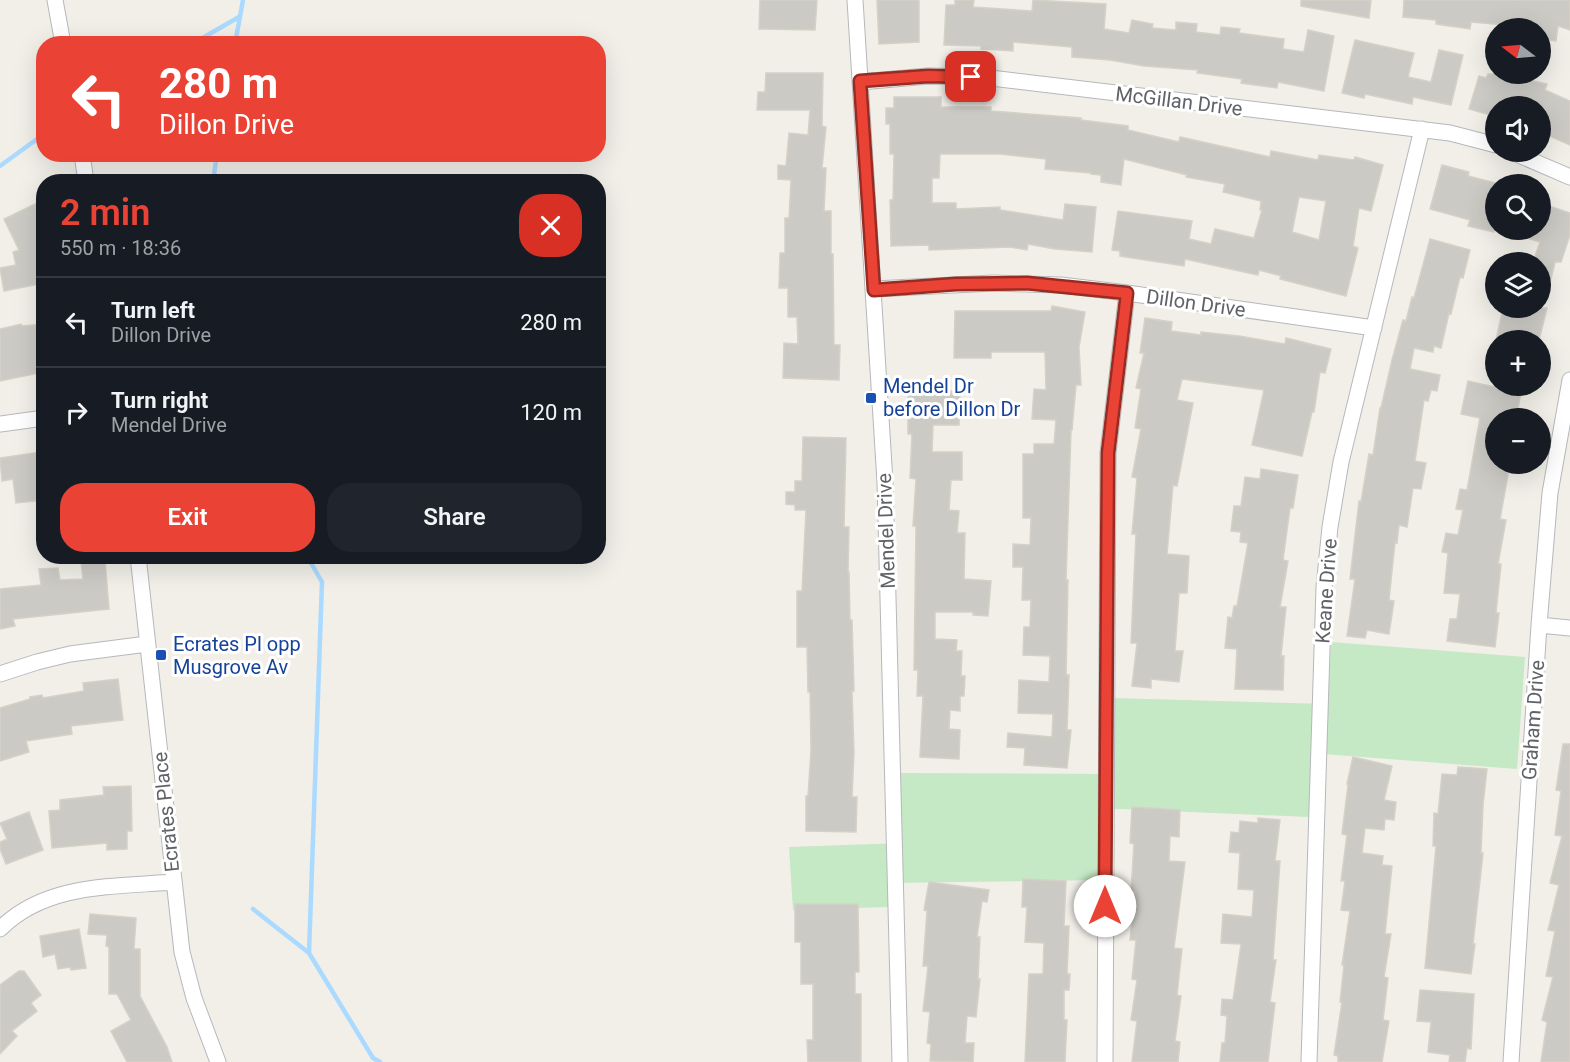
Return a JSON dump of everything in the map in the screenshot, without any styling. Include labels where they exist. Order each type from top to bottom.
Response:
[{"type":"street","points":[[55,0],[62,36]]},
{"type":"street","name":"Mendel Drive","points":[[855,0],[885,482],[900,1062]]},
{"type":"street","name":"McGillan Drive","points":[[860,81],[928,76],[983,77],[1422,129],[1485,142]]},
{"type":"street","name":"Keane Drive","points":[[1309,1062],[1327,559],[1341,462],[1422,129]]},
{"type":"street","points":[[1535,162],[1570,177]]},
{"type":"street","name":"Dillon Drive","points":[[874,290],[956,284],[1027,283],[1127,293],[1374,328]]},
{"type":"street","points":[[1105,1062],[1108,453],[1127,293]]},
{"type":"street","name":"Graham Drive","points":[[1511,1062],[1539,625],[1550,493],[1570,380]]},
{"type":"street","points":[[0,423],[36,419]]},
{"type":"street","name":"Ecrates Place","points":[[139,564],[182,952],[194,998],[218,1062]]},
{"type":"street","points":[[1539,625],[1570,627]]},
{"type":"street","points":[[0,674],[70,654],[147,644]]},
{"type":"street","points":[[0,929],[24,910],[67,892],[174,882]]},
{"type":"green space","points":[[1331,642],[1525,657],[1517,769],[1311,753],[1309,817],[1098,808],[1097,880],[888,883],[888,907],[793,910],[789,847],[902,843],[900,773],[1112,774],[1112,698],[1328,704]]},
{"type":"building","points":[[760,0],[817,0],[815,30],[759,29]]},
{"type":"building","points":[[877,0],[919,0],[919,42],[879,44]]},
{"type":"building","points":[[955,0],[974,0],[973,7],[1032,11],[1033,0],[1106,4],[1104,29],[1129,33],[1132,20],[1153,24],[1152,28],[1176,30],[1176,22],[1197,24],[1196,32],[1220,35],[1221,27],[1240,29],[1239,33],[1284,39],[1283,49],[1304,52],[1308,30],[1334,36],[1324,91],[1278,82],[1277,88],[1241,83],[1242,79],[1197,73],[1198,70],[1072,57],[1072,47],[1013,42],[1013,51],[981,49],[981,46],[944,45],[946,5],[955,5]]},
{"type":"building","points":[[1301,0],[1371,0],[1369,18],[1301,6]]},
{"type":"building","points":[[1404,0],[1570,0],[1570,30],[1558,26],[1556,41],[1551,40],[1551,18],[1485,18],[1485,23],[1471,22],[1470,29],[1436,24],[1436,20],[1403,17]]},
{"type":"building","points":[[1355,40],[1414,53],[1408,77],[1431,82],[1439,50],[1463,55],[1451,105],[1413,97],[1412,104],[1365,94],[1364,98],[1342,93]]},
{"type":"building","points":[[766,73],[823,73],[822,126],[826,127],[822,168],[826,168],[824,211],[831,211],[834,345],[840,345],[839,380],[783,378],[784,343],[798,344],[797,317],[788,317],[788,288],[779,288],[780,253],[785,253],[785,218],[789,218],[791,180],[778,179],[778,165],[786,166],[789,133],[808,135],[810,110],[757,110],[758,92],[765,92]]},
{"type":"building","points":[[1479,76],[1485,78],[1485,84],[1547,84],[1545,90],[1570,101],[1570,145],[1551,137],[1551,96],[1485,96],[1485,113],[1469,109]]},
{"type":"building","points":[[894,97],[941,97],[941,107],[991,107],[991,111],[1081,118],[1081,120],[1128,126],[1128,130],[1179,142],[1180,137],[1270,157],[1271,151],[1318,160],[1319,155],[1354,160],[1355,157],[1383,165],[1371,211],[1359,208],[1353,246],[1358,248],[1346,296],[1280,279],[1281,276],[1259,270],[1258,275],[1185,259],[1184,266],[1120,256],[1120,251],[1112,250],[1118,211],[1192,221],[1189,239],[1211,244],[1215,229],[1254,238],[1262,210],[1260,210],[1261,201],[1223,192],[1225,184],[1186,177],[1187,175],[1124,159],[1121,185],[1101,182],[1101,175],[1045,169],[1046,159],[1000,154],[940,154],[939,178],[932,178],[932,203],[956,203],[956,209],[1000,207],[1000,210],[1063,220],[1065,204],[1096,207],[1092,252],[1028,244],[1027,250],[1010,247],[929,250],[929,245],[891,246],[890,200],[893,200],[894,154],[890,154],[890,124],[886,124],[886,108],[894,108]],"holes":[[[1299,197],[1326,201],[1319,240],[1292,232]]]},
{"type":"building","points":[[1442,165],[1469,172],[1468,176],[1485,180],[1485,230],[1468,226],[1470,220],[1430,209]]},
{"type":"building","points":[[36,203],[36,285],[4,291],[0,268],[16,265],[13,252],[19,250],[4,219]]},
{"type":"building","points":[[1551,207],[1570,213],[1570,235],[1561,262],[1555,262],[1551,278],[1551,252],[1536,252],[1540,242],[1534,240],[1551,240]]},
{"type":"building","points":[[1430,239],[1470,250],[1463,278],[1460,277],[1451,314],[1449,313],[1441,348],[1434,346],[1433,352],[1414,348],[1410,369],[1440,375],[1437,391],[1431,390],[1428,401],[1424,400],[1415,461],[1426,463],[1421,489],[1413,488],[1407,527],[1399,525],[1397,543],[1395,542],[1389,600],[1394,601],[1389,634],[1367,630],[1365,638],[1347,636],[1355,579],[1350,579],[1359,501],[1361,502],[1369,454],[1373,455],[1380,408],[1392,360],[1403,320],[1406,321],[1412,297],[1414,298]]},
{"type":"building","points":[[1052,306],[1085,312],[1079,347],[1081,385],[1076,385],[1071,430],[1066,580],[1068,580],[1066,675],[1069,675],[1067,730],[1071,730],[1067,768],[1024,765],[1025,748],[1007,747],[1008,733],[1052,737],[1053,714],[1018,713],[1019,680],[1049,682],[1050,656],[1023,655],[1024,627],[1030,627],[1031,600],[1022,600],[1023,567],[1013,567],[1013,544],[1030,545],[1031,518],[1023,518],[1023,454],[1034,454],[1034,444],[1054,444],[1056,420],[1032,419],[1034,389],[1046,390],[1045,352],[991,352],[991,358],[954,358],[955,311],[1051,311]]},
{"type":"building","points":[[1145,318],[1172,322],[1171,331],[1239,336],[1285,344],[1286,338],[1331,349],[1325,373],[1320,372],[1314,412],[1312,412],[1302,456],[1252,445],[1264,390],[1182,379],[1177,400],[1193,403],[1177,486],[1173,485],[1167,554],[1189,556],[1187,593],[1179,593],[1175,651],[1183,651],[1179,682],[1151,679],[1151,688],[1132,686],[1137,643],[1131,643],[1136,534],[1132,534],[1137,478],[1132,477],[1141,429],[1135,428],[1141,389],[1136,388],[1144,353],[1140,353]]},
{"type":"building","points":[[1501,318],[1544,318],[1542,330],[1498,330]]},
{"type":"building","points":[[21,324],[22,326],[36,325],[36,374],[0,381],[0,329]]},
{"type":"building","points":[[1468,381],[1485,385],[1485,396],[1520,396],[1518,408],[1485,408],[1485,474],[1508,474],[1500,519],[1506,520],[1498,564],[1501,564],[1495,647],[1447,641],[1450,619],[1457,619],[1460,594],[1444,593],[1448,553],[1442,552],[1446,533],[1458,535],[1463,510],[1456,509],[1460,489],[1467,490],[1480,418],[1461,414]]},
{"type":"building","points":[[908,391],[960,391],[959,425],[933,425],[932,452],[962,452],[962,480],[951,480],[949,510],[959,511],[957,533],[965,533],[964,579],[991,581],[988,616],[973,615],[973,612],[935,612],[935,639],[957,640],[956,651],[962,651],[961,676],[965,676],[964,696],[960,696],[960,711],[950,710],[949,729],[960,730],[959,759],[920,757],[923,696],[917,696],[918,670],[914,670],[916,526],[913,526],[916,479],[910,478],[912,434],[908,434]]},
{"type":"building","points":[[803,437],[846,438],[844,527],[849,527],[848,572],[854,691],[852,691],[854,752],[852,797],[857,797],[856,832],[806,831],[806,796],[808,796],[811,750],[810,692],[808,692],[807,647],[797,647],[797,591],[802,591],[806,510],[795,510],[795,505],[786,504],[786,492],[795,492],[795,481],[802,481]]},
{"type":"building","points":[[36,453],[36,501],[16,503],[13,479],[2,481],[0,458]]},
{"type":"building","points":[[1261,469],[1298,475],[1293,508],[1290,508],[1283,560],[1288,561],[1280,607],[1286,607],[1281,656],[1284,656],[1283,690],[1235,689],[1237,649],[1225,648],[1228,617],[1232,618],[1234,606],[1237,606],[1248,543],[1240,542],[1241,532],[1231,531],[1234,506],[1241,506],[1245,477],[1260,479]]},
{"type":"building","points":[[81,564],[105,564],[109,609],[13,619],[15,626],[0,629],[0,589],[41,585],[39,569],[58,568],[60,580],[83,579]]},
{"type":"building","points":[[118,679],[123,720],[71,726],[72,734],[26,741],[29,752],[0,761],[0,708],[30,699],[30,697],[42,695],[43,698],[84,691],[83,683]]},
{"type":"building","points":[[1563,744],[1570,744],[1570,1062],[1541,1062],[1547,1022],[1542,1020],[1553,977],[1546,976],[1555,931],[1548,930],[1559,885],[1550,883],[1562,836],[1555,835],[1561,791],[1556,790]]},
{"type":"building","points":[[1353,757],[1392,766],[1384,800],[1396,802],[1394,820],[1385,819],[1384,830],[1365,828],[1362,853],[1383,856],[1382,865],[1392,866],[1385,934],[1391,934],[1384,977],[1388,978],[1383,1020],[1389,1021],[1382,1062],[1338,1062],[1338,1056],[1334,1055],[1342,1002],[1340,1002],[1344,965],[1342,965],[1350,911],[1341,910],[1345,881],[1341,881],[1347,835],[1342,834],[1347,784]]},
{"type":"building","points":[[1458,767],[1487,769],[1483,805],[1481,853],[1483,853],[1471,974],[1425,968],[1436,846],[1433,846],[1434,813],[1438,814],[1442,774],[1457,775]]},
{"type":"building","points":[[131,786],[132,831],[127,831],[127,849],[107,850],[107,843],[52,848],[49,811],[60,810],[60,800],[104,795],[103,787]]},
{"type":"building","points":[[1132,807],[1180,810],[1179,837],[1170,836],[1169,861],[1185,862],[1174,948],[1182,949],[1177,995],[1181,996],[1175,1041],[1180,1042],[1178,1062],[1132,1062],[1137,1021],[1131,1020],[1137,980],[1132,979],[1136,940],[1130,940],[1135,891],[1131,891],[1134,844],[1130,843]]},
{"type":"building","points":[[29,812],[43,850],[6,864],[0,849],[0,842],[7,839],[0,823]]},
{"type":"building","points":[[1258,818],[1280,820],[1275,861],[1280,861],[1273,960],[1276,960],[1270,1002],[1275,1003],[1268,1062],[1220,1062],[1222,1043],[1225,1043],[1227,1016],[1221,1015],[1222,999],[1233,1000],[1241,944],[1221,943],[1223,914],[1252,917],[1254,890],[1238,889],[1240,853],[1229,852],[1231,832],[1239,833],[1240,821],[1258,823]]},
{"type":"building","points":[[1023,879],[1066,881],[1064,926],[1069,926],[1067,974],[1070,974],[1069,990],[1064,990],[1064,1020],[1067,1020],[1065,1062],[1025,1062],[1029,974],[1043,974],[1044,943],[1025,942],[1027,907],[1022,907]]},
{"type":"building","points":[[929,882],[989,890],[987,902],[982,901],[977,937],[980,937],[978,979],[980,979],[976,1017],[967,1016],[965,1043],[974,1043],[973,1062],[930,1061],[931,1044],[927,1043],[930,1012],[923,1011],[928,966],[923,966],[927,911],[924,910]]},
{"type":"building","points":[[795,904],[858,904],[859,972],[855,972],[855,994],[861,994],[861,1062],[808,1062],[807,1040],[813,1040],[813,984],[801,984],[801,942],[795,942]]},
{"type":"building","points":[[90,914],[136,918],[134,949],[140,949],[140,996],[167,1047],[172,1062],[127,1062],[111,1031],[131,1020],[117,994],[109,994],[107,935],[88,934]]},
{"type":"building","points":[[79,929],[86,968],[58,969],[55,954],[43,957],[40,936]]},
{"type":"building","points":[[19,971],[24,971],[41,995],[31,1003],[37,1011],[12,1031],[17,1036],[0,1054],[0,985]]},
{"type":"building","points":[[1420,990],[1474,994],[1471,1049],[1467,1048],[1465,1062],[1449,1062],[1450,1055],[1428,1052],[1431,1022],[1417,1021]]},
{"type":"waterway","points":[[236,36],[243,0]]},
{"type":"waterway","points":[[206,36],[239,17]]},
{"type":"waterway","points":[[0,166],[36,140]]},
{"type":"waterway","points":[[214,174],[216,162]]},
{"type":"waterway","points":[[312,564],[322,582],[309,953],[373,1058],[380,1062]]},
{"type":"waterway","points":[[253,909],[309,953]]},
{"type":"place","name":"Mendel Dr before Dillon Dr","points":[[871,398]]},
{"type":"place","name":"Ecrates Pl opp Musgrove Av","points":[[161,655]]},
{"type":"route","points":[[971,77],[928,76],[860,81],[874,290],[956,284],[1027,283],[1127,293],[1108,453],[1105,906]]}]
